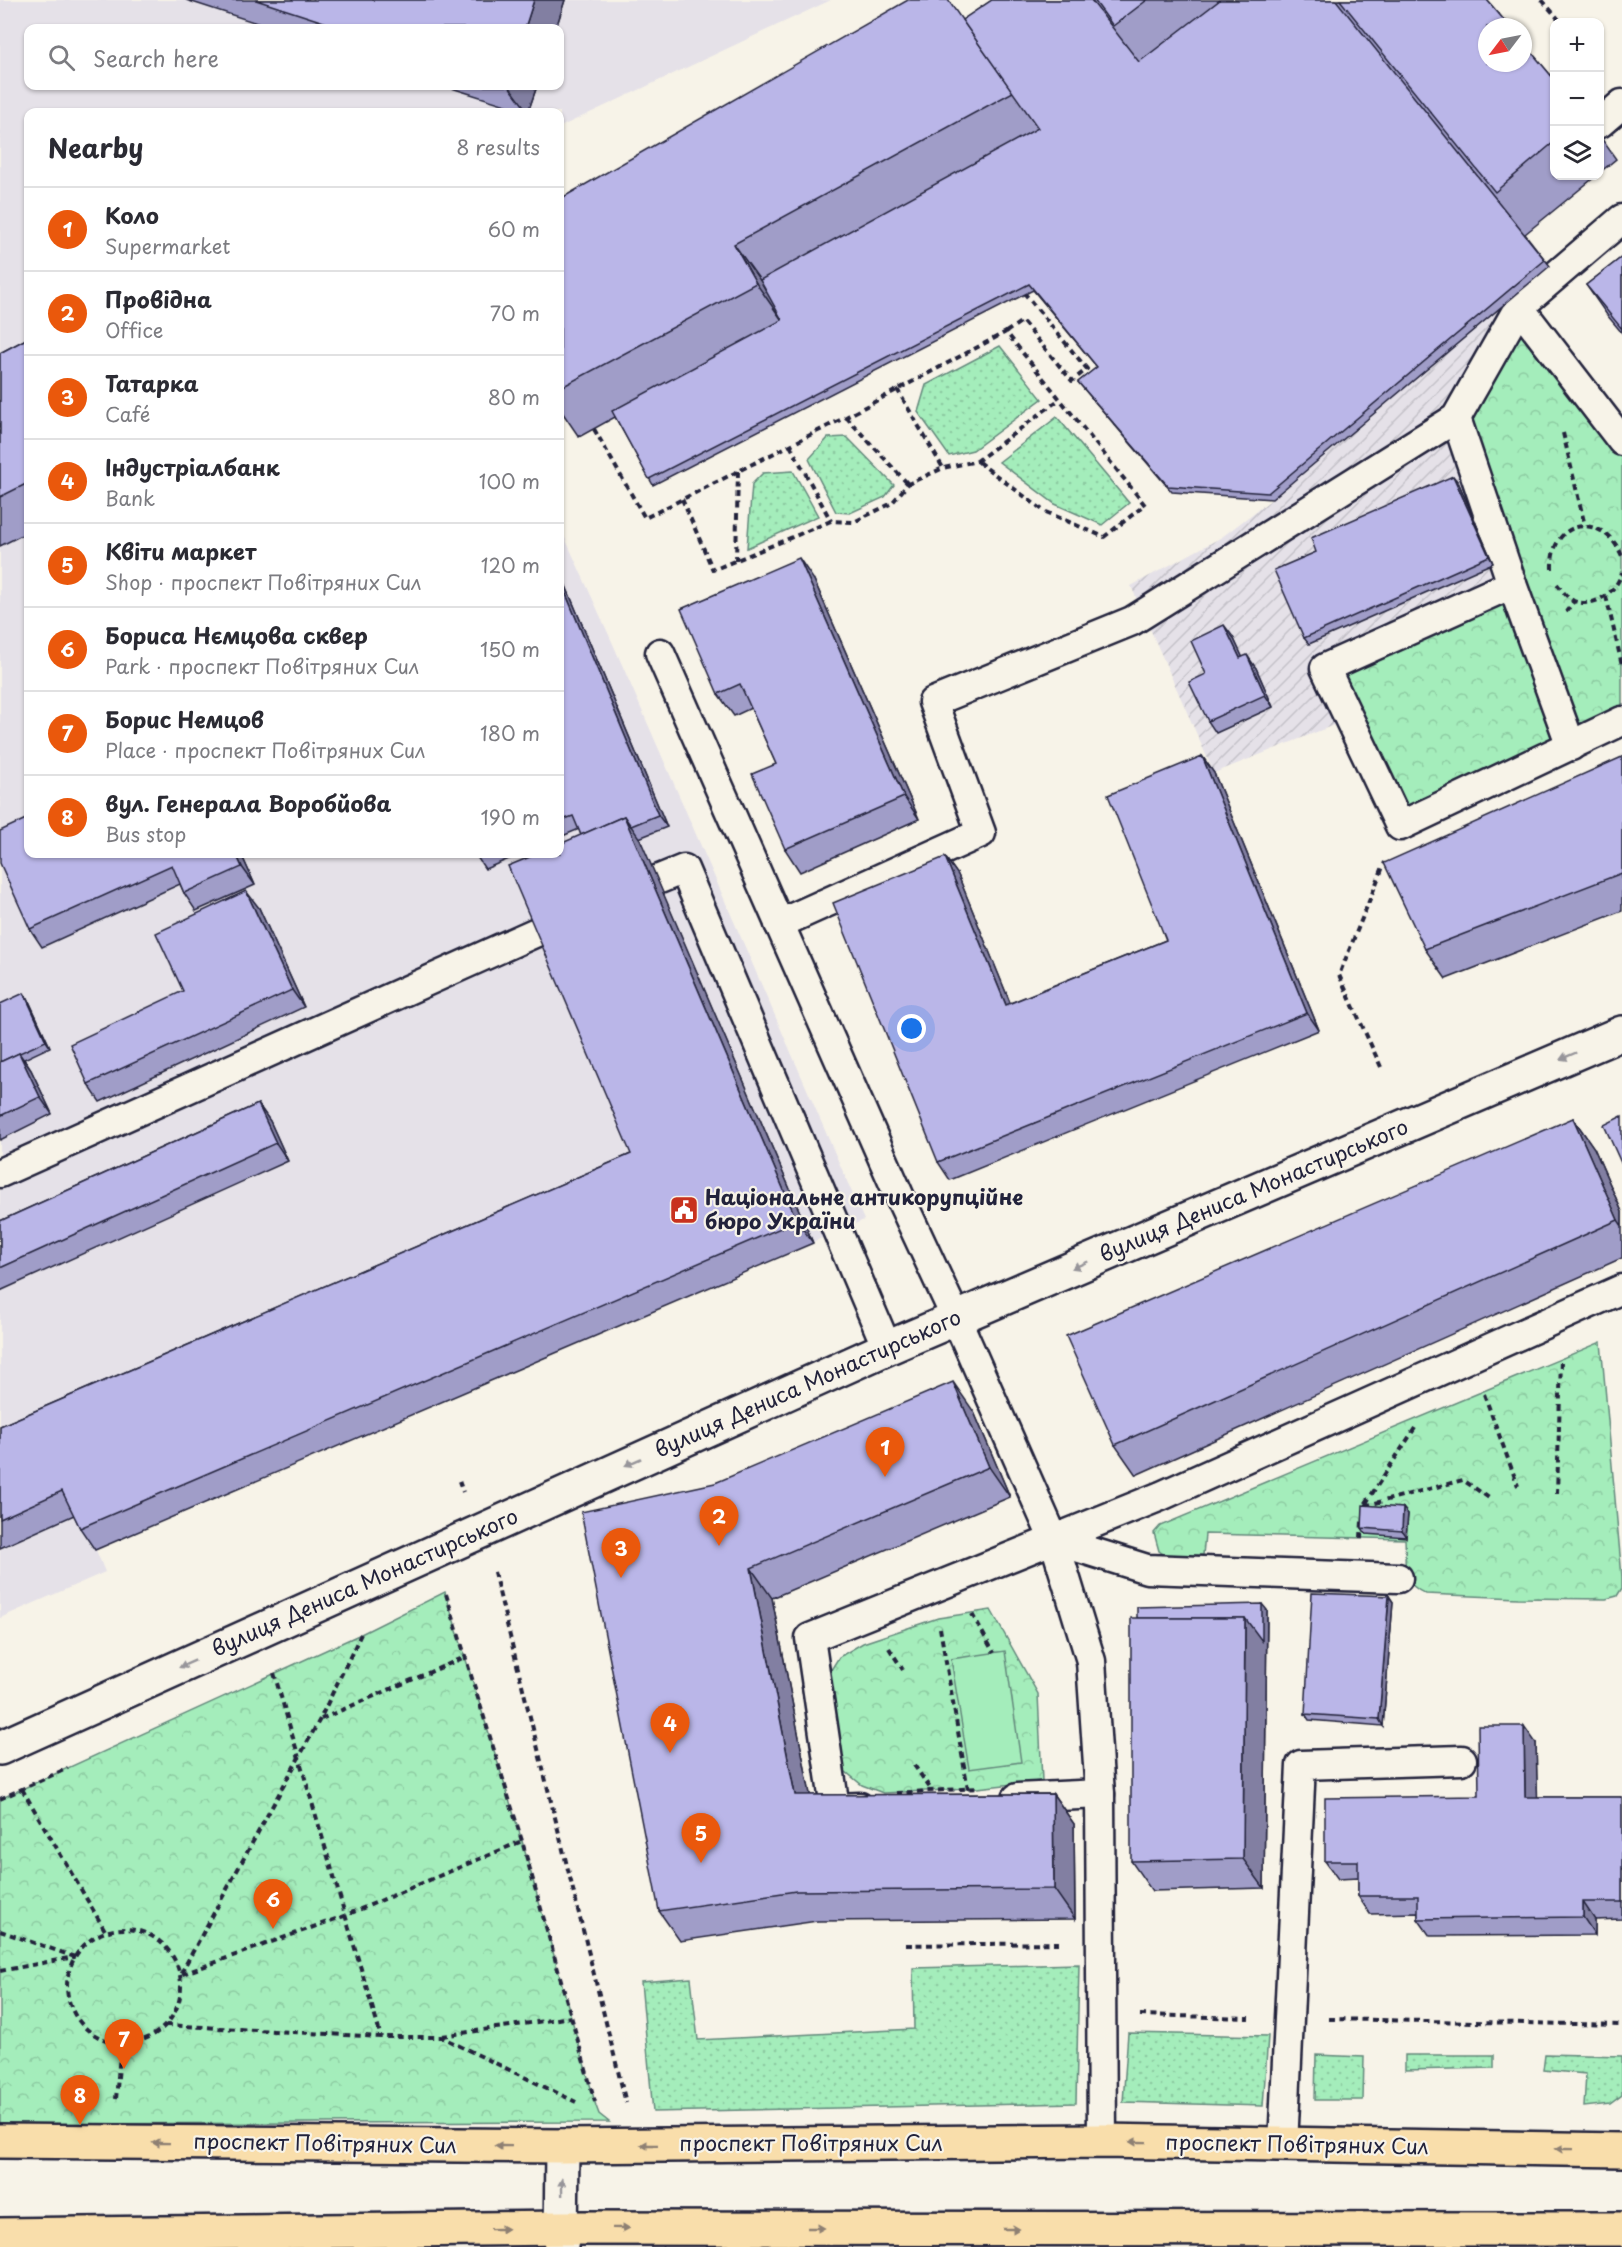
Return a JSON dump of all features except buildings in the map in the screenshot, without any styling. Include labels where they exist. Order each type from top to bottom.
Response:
[{"type":"main road","name":"проспект Повітряних Сил","points":[[0,2141],[562,2146],[1102,2141],[1622,2150]]},
{"type":"main road","points":[[0,2235],[562,2237],[1615,2235]]},
{"type":"street","name":"вулиця Дениса Монастирського","points":[[0,1748],[887,1348],[1622,1033]]},
{"type":"street","points":[[562,2146],[562,2237]]},
{"type":"lane","points":[[1604,119],[1622,104]]},
{"type":"lane","points":[[779,924],[981,833],[933,702],[1132,621],[1456,418],[1519,307],[1622,219]]},
{"type":"lane","points":[[1519,307],[1622,441]]},
{"type":"lane","points":[[1456,418],[1512,584],[1571,746]]},
{"type":"lane","points":[[1512,584],[1325,668],[1400,826],[1622,721]]},
{"type":"lane","points":[[660,653],[1054,1540],[1091,1661],[1100,1794],[1102,2141]]},
{"type":"lane","points":[[657,880],[684,869],[887,1348]]},
{"type":"lane","points":[[0,1173],[541,930]]},
{"type":"lane","points":[[887,1799],[835,1808],[810,1638],[1161,1496],[1622,1289]]},
{"type":"lane","points":[[1054,1540],[1147,1569],[1398,1578]]},
{"type":"lane","points":[[1283,2145],[1301,1765],[1462,1760]]},
{"type":"lane","points":[[992,1793],[1100,1794]]},
{"type":"path","points":[[1542,0],[1558,18]]},
{"type":"path","points":[[594,429],[645,518],[846,417],[1006,332],[1022,321],[1072,381],[1087,369],[1025,294]]},
{"type":"path","points":[[977,461],[1044,511],[1104,537],[1145,505],[1006,332]]},
{"type":"path","points":[[897,389],[943,468]]},
{"type":"path","points":[[682,500],[712,570],[831,521],[854,522],[892,503],[908,484],[943,468],[977,461],[1060,399]]},
{"type":"path","points":[[846,417],[908,484]]},
{"type":"path","points":[[790,445],[831,521]]},
{"type":"path","points":[[736,561],[738,471]]},
{"type":"path","points":[[1622,556],[1616,542],[1602,531],[1585,526],[1571,529],[1559,538],[1551,554],[1552,576],[1564,593],[1574,601],[1591,602],[1606,596],[1619,583],[1622,572]]},
{"type":"path","points":[[1606,596],[1622,665]]},
{"type":"path","points":[[1381,1067],[1339,975],[1400,826]]},
{"type":"path","points":[[1557,1494],[1564,1315]]},
{"type":"path","points":[[1468,1358],[1518,1486]]},
{"type":"path","points":[[1361,1538],[1364,1506],[1423,1418],[1408,1385]]},
{"type":"path","points":[[1364,1506],[1463,1480],[1489,1498]]},
{"type":"path","points":[[459,1481],[494,1570],[630,2122],[632,2145]]},
{"type":"path","points":[[445,1592],[522,1841],[596,2106]]},
{"type":"path","points":[[972,1613],[994,1653]]},
{"type":"path","points":[[938,1618],[968,1789]]},
{"type":"path","points":[[350,1639],[371,1629]]},
{"type":"path","points":[[180,1975],[320,1719],[360,1634]]},
{"type":"path","points":[[887,1645],[903,1670]]},
{"type":"path","points":[[320,1719],[466,1657]]},
{"type":"path","points":[[285,1668],[274,1673],[381,2037]]},
{"type":"path","points":[[0,1799],[75,1765]]},
{"type":"path","points":[[914,1766],[932,1791]]},
{"type":"path","points":[[22,1789],[106,1932]]},
{"type":"path","points":[[887,1799],[932,1791],[968,1789],[992,1793]]},
{"type":"path","points":[[180,1975],[344,1916],[522,1841]]},
{"type":"path","points":[[123,1929],[140,1932],[157,1939],[169,1951],[180,1975],[181,1993],[176,2010],[166,2025],[153,2036],[138,2042],[121,2043],[105,2040],[90,2032],[78,2021],[71,2006],[67,1989],[69,1973],[75,1957],[83,1947],[106,1932],[123,1929]]},
{"type":"path","points":[[0,1931],[75,1957]]},
{"type":"path","points":[[906,1945],[1100,1943]]},
{"type":"path","points":[[0,1971],[75,1957]]},
{"type":"path","points":[[1101,2014],[1622,2025]]},
{"type":"path","points":[[166,2025],[381,2037],[441,2037],[572,2017]]},
{"type":"path","points":[[441,2037],[561,2095]]},
{"type":"path","points":[[116,2093],[121,2043]]},
{"type":"shaded area","points":[[0,0],[831,0],[564,125],[564,108],[24,108],[24,858],[564,858],[564,536],[864,1220],[96,1550],[105,1572],[0,1618]]},
{"type":"shaded area","points":[[1517,293],[1512,584],[1349,719],[1214,773],[1131,586],[1222,537],[1272,499]]},
{"type":"green space","points":[[1519,307],[1622,441],[1622,721],[1400,826],[1325,668],[1512,584],[1456,418]]},
{"type":"green space","points":[[1000,346],[1042,399],[973,450],[949,456],[918,412],[926,385]]},
{"type":"green space","points":[[1057,417],[1129,503],[1102,525],[1055,504],[999,462]]},
{"type":"green space","points":[[847,437],[894,485],[885,497],[850,513],[836,512],[809,459],[828,438]]},
{"type":"green space","points":[[793,471],[818,516],[747,548],[752,484],[763,473]]},
{"type":"green space","points":[[1601,1342],[1622,1577],[1622,1588],[1617,1596],[1606,1599],[1426,1594],[1411,1584],[1408,1578],[1405,1564],[1405,1539],[1205,1534],[1203,1555],[1168,1557],[1159,1551],[1154,1533],[1160,1526]]},
{"type":"green space","points":[[445,1592],[522,1841],[596,2106],[599,2114],[609,2122],[0,2124],[0,1799],[361,1634]]},
{"type":"green space","points":[[991,1610],[1038,1694],[1042,1781],[968,1789],[883,1793],[862,1785],[846,1772],[838,1762],[829,1673],[839,1657],[863,1643],[938,1618]]},
{"type":"green space","points":[[1005,1651],[1021,1762],[969,1769],[951,1659]]},
{"type":"green space","points":[[1079,1964],[1076,2103],[653,2112],[641,1982],[691,1978],[698,2040],[914,2029],[913,1968]]},
{"type":"green space","points":[[1128,2033],[1268,2036],[1263,2106],[1123,2102]]},
{"type":"green space","points":[[1545,2054],[1622,2056],[1622,2095],[1610,2104],[1584,2107],[1586,2074],[1543,2070]]},
{"type":"green space","points":[[1316,2055],[1364,2057],[1363,2100],[1315,2100]]},
{"type":"green space","points":[[1405,2055],[1494,2055],[1494,2068],[1405,2070]]},
{"type":"place","name":"Національне антикорупційне бюро України","points":[[684,1210]]},
{"type":"place","name":"Коло","points":[[885,1477]]},
{"type":"place","name":"Провідна","points":[[719,1546]]},
{"type":"place","name":"Татарка","points":[[621,1578]]},
{"type":"place","name":"Індустріалбанк","points":[[670,1753]]},
{"type":"place","name":"Квіти маркет","points":[[701,1863]]},
{"type":"place","name":"Бориса Нємцова сквер","points":[[273,1929]]},
{"type":"place","name":"Борис Немцов","points":[[124,2069]]},
{"type":"place","name":"вул. Генерала Воробйова","points":[[80,2125]]}]
